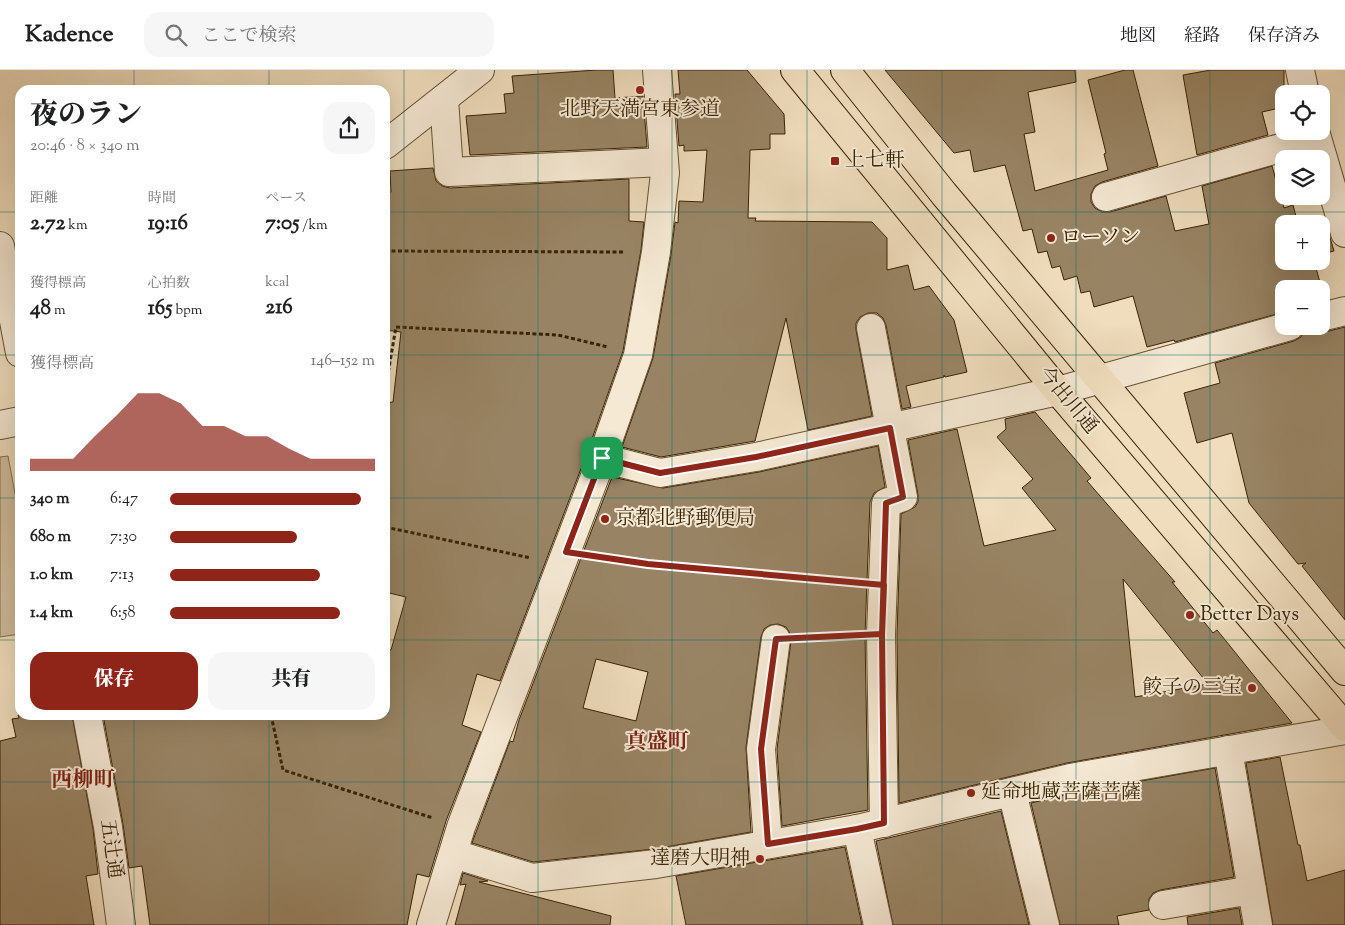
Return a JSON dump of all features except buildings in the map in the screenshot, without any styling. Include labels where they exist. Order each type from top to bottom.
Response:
[{"type":"main road","name":"今出川通","points":[[795,70],[1058,390],[1345,729]]},
{"type":"main road","name":"今出川通","points":[[845,70],[944,194],[1345,671]]},
{"type":"street","points":[[390,141],[480,70]]},
{"type":"street","points":[[431,925],[461,827],[602,458],[638,354],[656,252],[665,173],[657,70]]},
{"type":"street","points":[[1300,70],[1303,85]]},
{"type":"street","points":[[444,99],[449,172],[664,162]]},
{"type":"street","points":[[1106,197],[1295,140]]},
{"type":"street","points":[[1317,140],[1345,232]]},
{"type":"street","points":[[0,246],[15,326]]},
{"type":"street","points":[[1330,315],[1345,311]]},
{"type":"street","points":[[871,328],[903,497],[886,503],[882,634],[884,823]]},
{"type":"street","points":[[602,458],[660,473],[756,457],[1099,380],[1275,330]]},
{"type":"street","points":[[0,425],[15,422]]},
{"type":"street","points":[[768,844],[761,749],[776,639]]},
{"type":"street","name":"五辻通","points":[[88,720],[108,828],[121,925]]},
{"type":"street","points":[[454,854],[532,878],[656,864],[857,829],[1070,778],[1345,729]]},
{"type":"street","points":[[1228,750],[1258,925]]},
{"type":"street","points":[[1012,792],[1044,925]]},
{"type":"street","points":[[857,829],[878,925]]},
{"type":"street","points":[[1163,905],[1252,890]]},
{"type":"path","points":[[390,251],[656,252]]},
{"type":"path","points":[[390,362],[396,327],[558,335],[638,354]]},
{"type":"path","points":[[390,528],[467,543],[563,558],[884,585]]},
{"type":"path","points":[[776,639],[882,634]]},
{"type":"path","points":[[272,720],[283,770],[461,827]]},
{"type":"shaded area","points":[[8,456],[15,493],[15,635],[0,637],[0,457]]},
{"type":"place","name":"北野天満宮東参道","points":[[640,90]]},
{"type":"place","name":"上七軒","points":[[835,161]]},
{"type":"place","name":"ローソン","points":[[1051,238]]},
{"type":"place","name":"京都北野郵便局","points":[[605,519]]},
{"type":"place","name":"Better Days","points":[[1190,615]]},
{"type":"place","name":"餃子の三宝","points":[[1252,688]]},
{"type":"place","name":"延命地蔵菩薩菩薩","points":[[971,793]]},
{"type":"place","name":"達磨大明神","points":[[760,859]]},
{"type":"district","name":"真盛町","points":[[657,743]]},
{"type":"district","name":"西柳町","points":[[83,781]]},
{"type":"route","points":[[602,458],[566,552],[648,564],[884,585],[882,634],[776,639],[761,749],[768,844],[884,823],[882,634],[884,585],[886,503],[903,497],[890,428],[756,457],[660,473],[602,458]]}]
